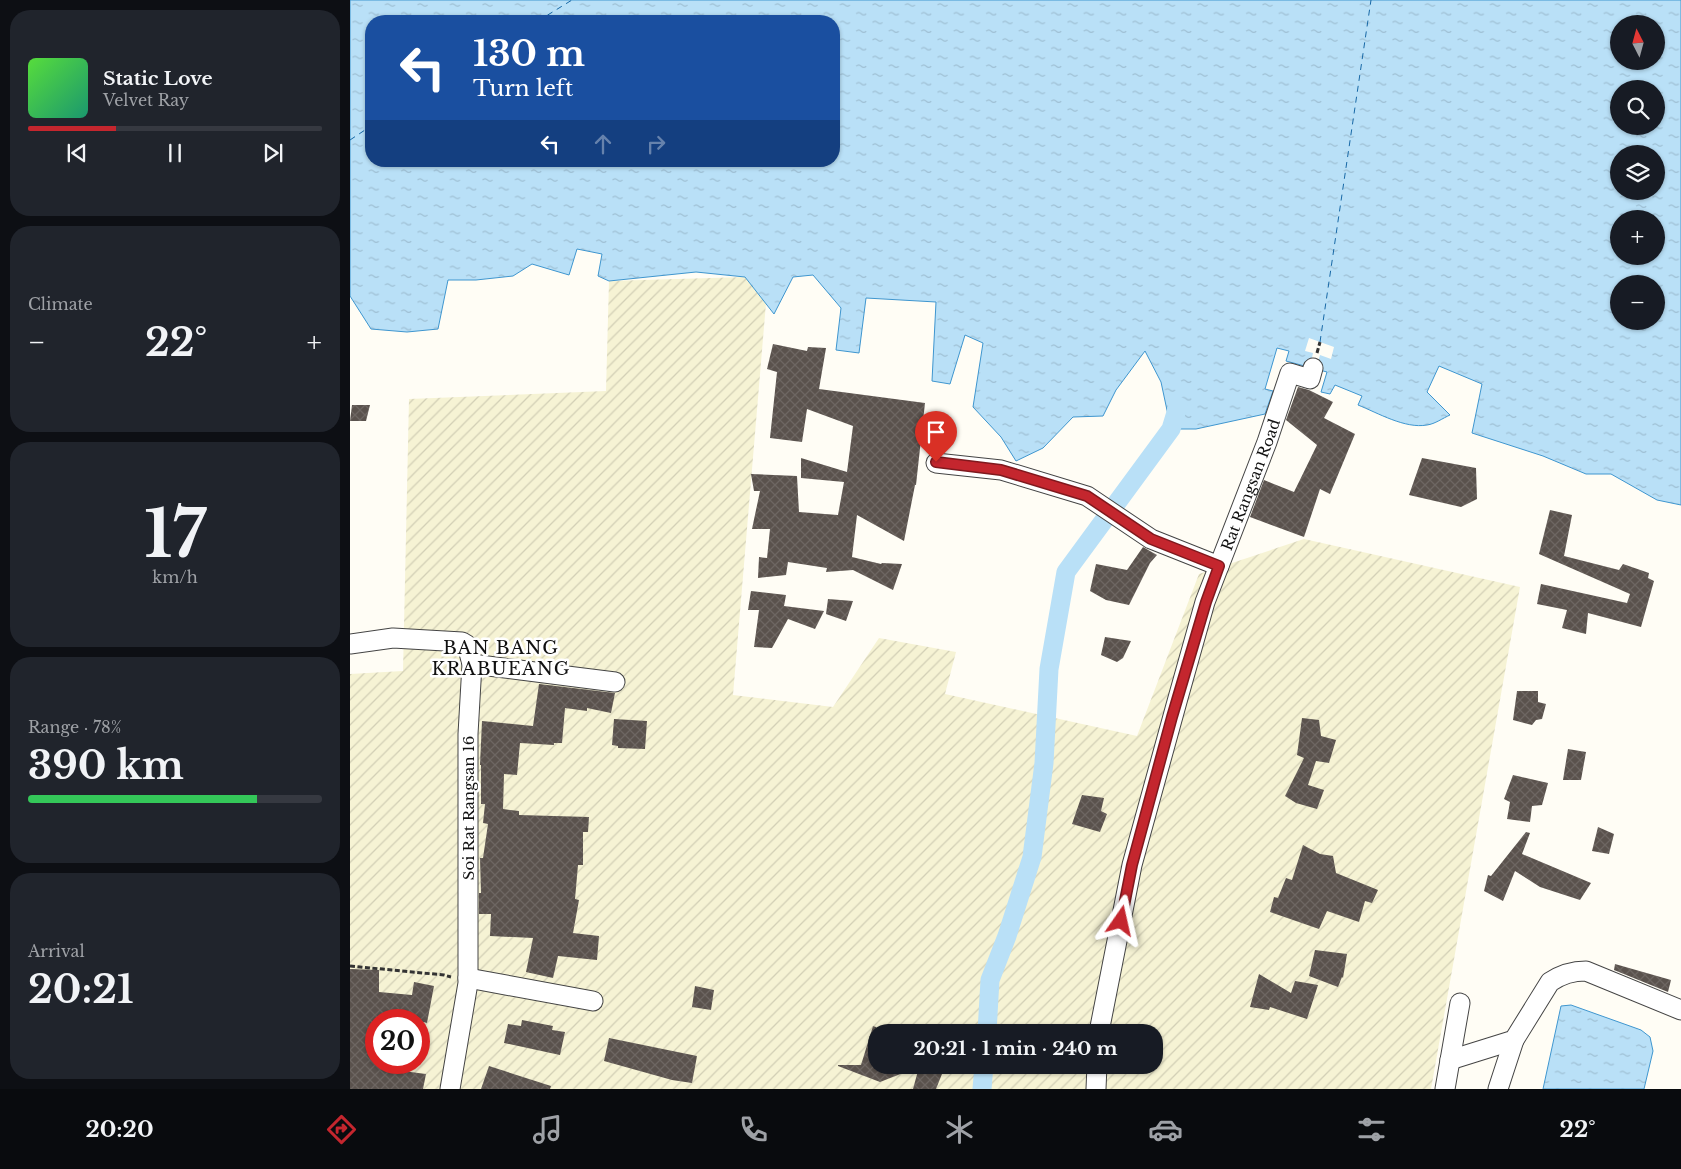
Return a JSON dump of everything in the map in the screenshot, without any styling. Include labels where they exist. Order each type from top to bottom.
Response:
[{"type":"street","name":"Rat Rangsan Road","points":[[1102,1024],[1132,865],[1203,611],[1267,442],[1290,373],[1310,379],[1313,368]]},
{"type":"street","points":[[936,462],[1001,470],[1087,496],[1151,539],[1219,566]]},
{"type":"street","name":"Soi Rat Rangsan 16","points":[[350,644],[393,638],[462,642],[468,645],[472,664],[468,734],[468,981],[450,1089]]},
{"type":"street","points":[[472,664],[615,682]]},
{"type":"street","points":[[1498,1089],[1514,1040],[1550,982],[1560,976],[1574,971],[1586,971],[1681,1010]]},
{"type":"street","points":[[468,981],[593,1001]]},
{"type":"street","points":[[1445,1089],[1460,1003]]},
{"type":"street","points":[[1450,1060],[1514,1040]]},
{"type":"street","points":[[1096,1089],[1097,1074]]},
{"type":"path","points":[[350,966],[444,974],[468,981]]},
{"type":"shaded area","points":[[745,277],[766,303],[733,695],[833,707],[879,638],[956,652],[945,694],[1137,736],[1199,574],[1304,539],[1520,587],[1431,1089],[350,1089],[350,674],[403,671],[409,399],[606,391],[609,281]]},
{"type":"water","points":[[350,0],[1681,0],[1681,505],[1657,500],[1611,474],[1586,474],[1543,456],[1472,433],[1482,384],[1439,366],[1427,392],[1450,415],[1430,424],[1410,425],[1358,405],[1362,396],[1335,385],[1330,394],[1321,392],[1327,372],[1286,361],[1289,351],[1277,348],[1265,389],[1273,391],[1265,414],[1196,429],[1171,429],[1161,382],[1145,351],[1116,390],[1103,416],[1073,417],[1043,448],[1016,461],[1001,437],[973,407],[983,343],[965,335],[950,384],[932,381],[936,302],[866,298],[859,353],[836,350],[841,308],[813,275],[793,277],[774,314],[745,277],[696,272],[609,281],[598,276],[602,254],[577,249],[569,275],[532,264],[513,276],[476,280],[448,280],[438,329],[407,332],[371,329],[350,296]]},
{"type":"water","points":[[1571,1005],[1641,1030],[1650,1037],[1653,1051],[1644,1089],[1543,1089],[1561,1006]]},
{"type":"pier","points":[[1309,338],[1334,347],[1331,359],[1320,355],[1316,369],[1310,367],[1313,353],[1305,351]]},
{"type":"building","points":[[773,344],[807,351],[808,347],[826,348],[819,389],[925,403],[916,485],[904,541],[857,515],[852,557],[881,564],[902,564],[893,590],[853,570],[826,572],[827,568],[788,562],[786,575],[758,578],[759,557],[767,558],[770,529],[752,529],[760,491],[754,491],[751,474],[797,476],[799,512],[838,515],[844,482],[801,478],[801,458],[847,472],[853,426],[807,409],[802,442],[770,438],[777,372],[767,369]]},
{"type":"building","points":[[1298,387],[1309,390],[1333,402],[1324,418],[1355,434],[1330,494],[1320,489],[1304,537],[1250,517],[1264,480],[1294,492],[1317,445],[1286,420]]},
{"type":"building","points":[[352,405],[370,405],[366,421],[350,421]]},
{"type":"building","points":[[1422,458],[1476,468],[1477,499],[1461,507],[1409,495]]},
{"type":"building","points":[[1550,510],[1572,515],[1564,556],[1619,570],[1623,564],[1649,573],[1648,578],[1654,581],[1641,627],[1588,613],[1586,634],[1562,628],[1567,610],[1537,604],[1541,584],[1627,603],[1630,594],[1539,554]]},
{"type":"building","points":[[1143,547],[1157,555],[1150,563],[1129,605],[1106,600],[1090,591],[1096,564],[1127,570]]},
{"type":"building","points":[[751,591],[786,595],[784,606],[824,611],[815,629],[788,619],[772,648],[754,647],[759,610],[748,610]]},
{"type":"building","points":[[828,599],[853,601],[846,621],[826,614]]},
{"type":"building","points":[[1105,637],[1131,641],[1123,658],[1117,662],[1101,655]]},
{"type":"building","points":[[539,684],[615,693],[611,713],[587,708],[587,711],[565,708],[562,743],[554,743],[554,745],[520,743],[517,775],[504,774],[503,809],[519,811],[519,815],[589,817],[588,832],[583,832],[583,865],[578,865],[575,899],[579,900],[573,933],[599,936],[597,960],[558,956],[553,978],[526,972],[533,938],[490,936],[491,914],[479,914],[479,893],[481,893],[480,858],[483,858],[488,824],[483,823],[485,804],[481,804],[482,721],[533,726]]},
{"type":"building","points":[[1517,691],[1538,691],[1538,702],[1546,704],[1542,719],[1536,720],[1532,725],[1513,720]]},
{"type":"building","points":[[1302,718],[1319,720],[1321,736],[1336,740],[1329,763],[1316,761],[1308,785],[1324,790],[1317,809],[1296,803],[1285,796],[1304,758],[1297,755]]},
{"type":"building","points":[[614,719],[647,721],[645,749],[618,748],[618,746],[612,745]]},
{"type":"building","points":[[1568,749],[1586,752],[1581,780],[1563,780]]},
{"type":"building","points":[[1513,775],[1548,783],[1542,805],[1532,806],[1530,822],[1507,819],[1510,802],[1504,799]]},
{"type":"building","points":[[1082,795],[1104,798],[1101,811],[1107,814],[1100,832],[1072,824]]},
{"type":"building","points":[[1598,827],[1614,834],[1609,854],[1592,851]]},
{"type":"building","points":[[1526,832],[1530,833],[1522,854],[1591,883],[1580,900],[1540,887],[1515,871],[1503,901],[1484,891],[1488,875],[1491,876]]},
{"type":"building","points":[[1303,845],[1320,854],[1333,856],[1336,873],[1378,890],[1372,903],[1365,901],[1359,922],[1327,911],[1319,929],[1270,912],[1274,897],[1278,898],[1286,878],[1292,880]]},
{"type":"building","points":[[1315,950],[1347,954],[1343,978],[1338,987],[1309,976]]},
{"type":"building","points":[[1615,964],[1671,980],[1668,992],[1614,970]]},
{"type":"building","points":[[350,969],[379,970],[379,992],[412,995],[414,982],[434,986],[430,1009],[365,1009],[365,1074],[426,1074],[423,1089],[350,1089]]},
{"type":"building","points":[[1259,974],[1291,993],[1295,981],[1318,985],[1307,1019],[1270,1007],[1269,1010],[1250,1007]]},
{"type":"building","points":[[695,986],[714,990],[711,1010],[692,1007]]},
{"type":"building","points":[[522,1020],[553,1026],[552,1030],[565,1032],[560,1055],[504,1043],[508,1024],[521,1026]]},
{"type":"building","points":[[609,1038],[697,1056],[692,1083],[672,1080],[604,1061]]},
{"type":"building","points":[[868,1042],[868,1074],[900,1074],[880,1082],[838,1066],[861,1065]]},
{"type":"building","points":[[489,1066],[551,1086],[550,1089],[481,1089]]},
{"type":"building","points":[[917,1074],[942,1074],[936,1089],[913,1089]]},
{"type":"waterway","points":[[987,1024],[990,980],[1007,936],[1032,857],[1044,763],[1049,669],[1066,572],[1171,429],[1178,406]]},
{"type":"waterway","points":[[982,1089],[983,1074]]},
{"type":"ferry route","points":[[548,15],[572,0]]},
{"type":"ferry route","points":[[1320,342],[1371,0]]},
{"type":"ferry route","points":[[350,140],[365,130]]},
{"type":"district","name":"BAN BANG KRABUEANG","points":[[501,658]]},
{"type":"route","points":[[936,462],[1001,470],[1087,496],[1151,539],[1219,566],[1206,602],[1172,717],[1132,865],[1121,921]]}]
